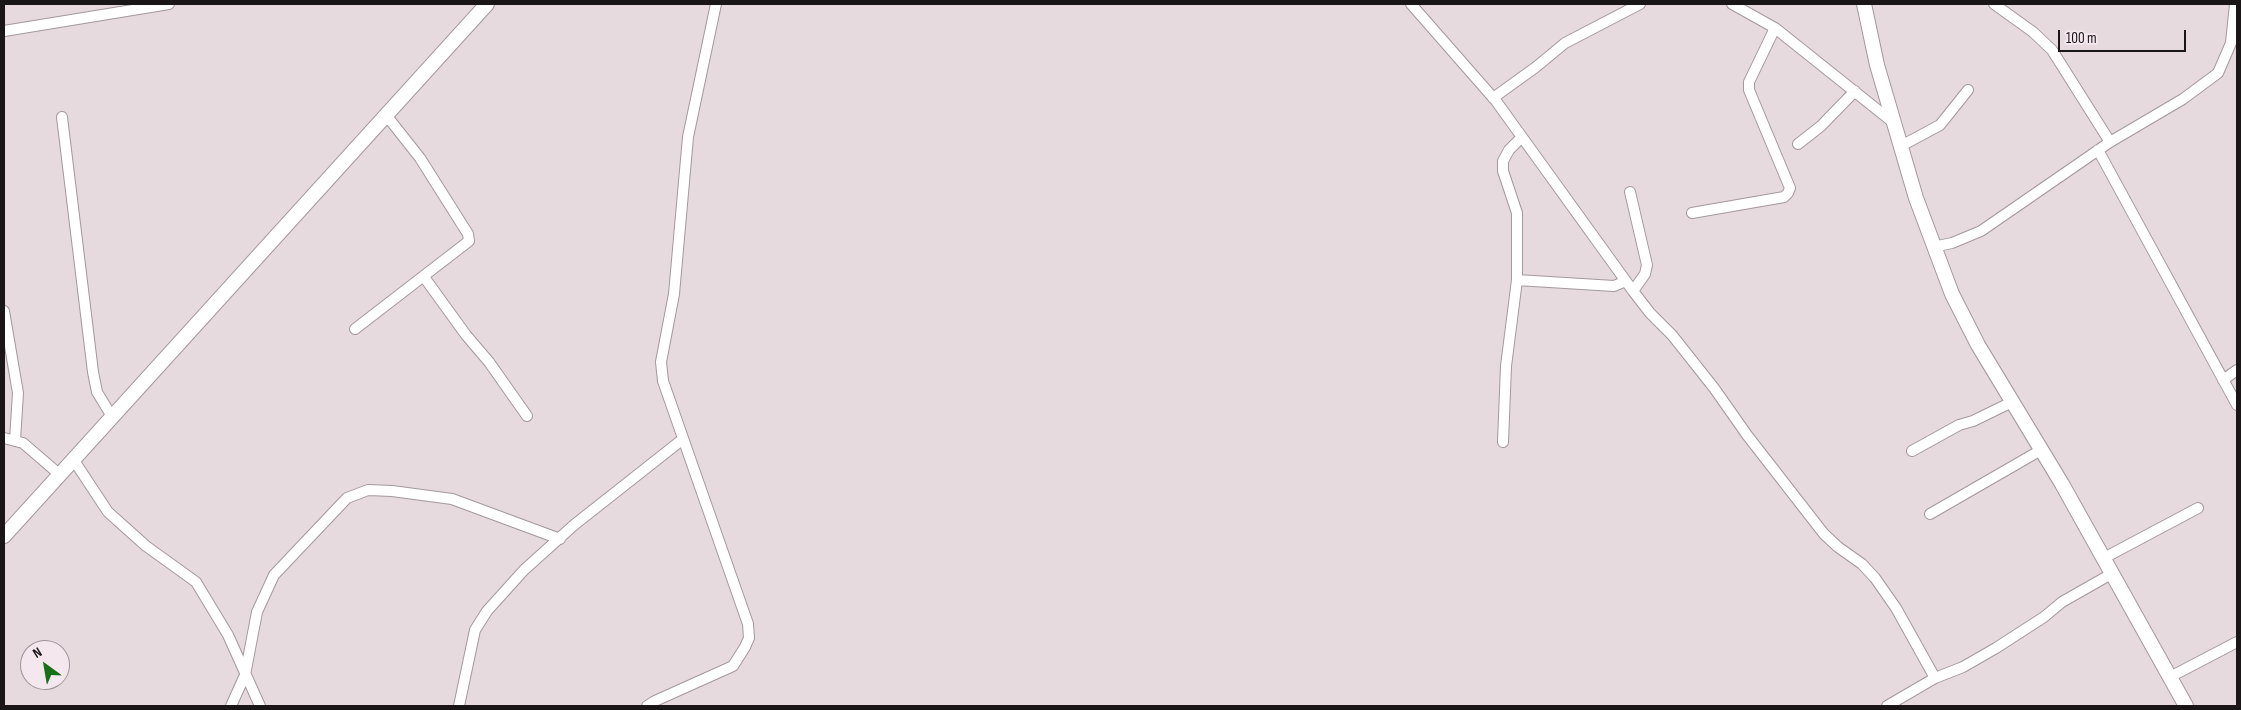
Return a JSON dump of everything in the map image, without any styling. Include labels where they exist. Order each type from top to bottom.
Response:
[{"type":"street","points":[[4,31],[169,4]]},
{"type":"street","points":[[4,536],[487,4]]},
{"type":"street","points":[[647,706],[733,666],[746,647],[749,638],[748,624],[663,381],[661,362],[674,294],[688,137],[716,4]]},
{"type":"street","points":[[1411,4],[1494,98],[1632,291],[1672,335],[1714,388],[1747,436],[1824,534],[1838,547],[1862,564],[1875,578],[1896,608],[1935,678]]},
{"type":"street","points":[[1494,98],[1565,44],[1640,4]]},
{"type":"street","points":[[1732,4],[1775,28],[1894,123]]},
{"type":"street","points":[[1864,4],[1877,65],[1894,123],[1933,247],[1952,294],[1978,345],[2113,573],[2186,706]]},
{"type":"street","points":[[1994,4],[2033,32],[2052,50],[2110,142]]},
{"type":"street","points":[[1933,247],[1952,243],[1980,231],[2110,142],[2182,99],[2218,73],[2231,43],[2235,4]]},
{"type":"street","points":[[1692,213],[1784,197],[1788,193],[1790,188],[1749,90],[1749,82],[1775,28]]},
{"type":"street","points":[[1901,146],[1940,125],[1968,90]]},
{"type":"street","points":[[1798,144],[1821,126],[1854,91]]},
{"type":"street","points":[[356,329],[469,241],[468,234],[420,158],[386,115]]},
{"type":"street","points":[[62,117],[93,372],[97,392],[111,416]]},
{"type":"street","points":[[1503,442],[1506,366],[1517,280],[1517,213],[1503,171],[1503,160],[1509,150],[1522,137]]},
{"type":"street","points":[[2098,150],[2237,405]]},
{"type":"street","points":[[1630,192],[1647,265],[1645,274],[1632,291]]},
{"type":"street","points":[[424,277],[466,335],[489,362],[527,416]]},
{"type":"street","points":[[1517,280],[1614,286],[1626,281]]},
{"type":"street","points":[[4,312],[18,393],[15,440]]},
{"type":"street","points":[[2223,380],[2237,370]]},
{"type":"street","points":[[1912,451],[1959,425],[1973,421],[2012,402]]},
{"type":"street","points":[[4,438],[23,443],[60,474]]},
{"type":"street","points":[[459,706],[475,630],[487,611],[524,570],[594,509],[683,439]]},
{"type":"street","points":[[1930,514],[2041,450]]},
{"type":"street","points":[[73,459],[108,512],[146,546],[196,582],[228,635],[260,706]]},
{"type":"street","points":[[231,706],[245,674],[258,612],[274,576],[347,498],[368,490],[392,491],[452,499],[560,539]]},
{"type":"street","points":[[2104,558],[2198,508]]},
{"type":"street","points":[[1887,706],[1935,678],[1963,667],[1996,648],[2044,617],[2062,602],[2113,573]]},
{"type":"street","points":[[2170,677],[2237,642]]}]
